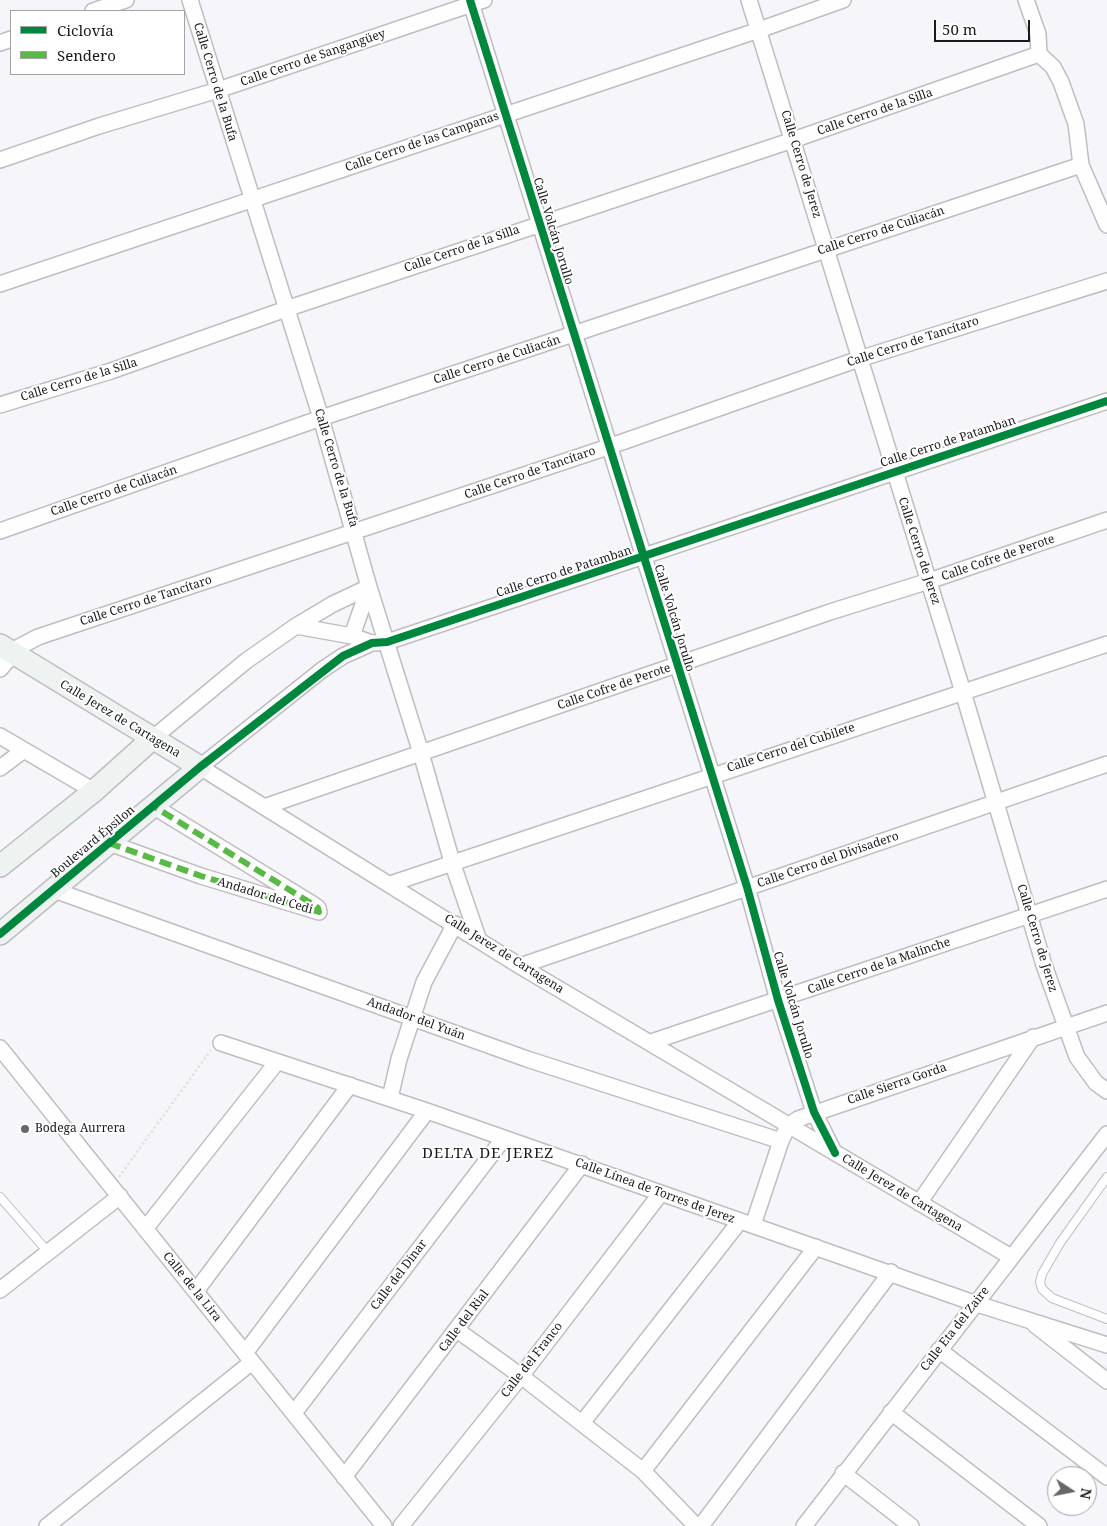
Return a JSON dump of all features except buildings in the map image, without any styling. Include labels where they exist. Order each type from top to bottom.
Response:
[{"type":"street","points":[[96,10],[126,0]]},
{"type":"street","name":"Calle Cerro de la Bufa","points":[[190,0],[321,418],[355,532],[369,587],[422,753],[452,862],[478,938]]},
{"type":"street","name":"Calle Cerro de Jerez","points":[[749,0],[794,140],[859,359],[1065,1026],[1077,1057],[1096,1083],[1107,1091]]},
{"type":"street","name":"Calle Cerro de las Campanas","points":[[0,284],[759,30],[843,0]]},
{"type":"street","points":[[1026,0],[1038,34],[1038,54],[1053,67],[1070,106],[1078,134],[1081,165],[1107,225]]},
{"type":"street","name":"Calle Cerro de Sangangüey","points":[[0,160],[99,126],[218,90],[475,1]]},
{"type":"street","name":"Calle Volcán Jorullo","points":[[475,1],[505,114],[676,666],[747,887],[778,1000],[814,1112],[835,1154]]},
{"type":"street","name":"Calle Cerro de la Silla","points":[[0,405],[111,371],[286,309],[540,223],[794,140],[1038,54]]},
{"type":"street","name":"Calle Cerro de Culiacán","points":[[0,531],[321,418],[1081,165]]},
{"type":"street","name":"Calle Cerro de Tancítaro","points":[[0,669],[7,649],[38,637],[608,447],[859,359],[1107,281]]},
{"type":"street","name":"Calle Cerro de Patamban","points":[[200,767],[322,670],[342,656],[372,643],[387,642],[1107,401]]},
{"type":"street","name":"Calle Cofre de Perote","points":[[264,807],[830,612],[929,581],[1107,520]]},
{"type":"street","points":[[0,866],[94,791],[153,738],[239,667],[296,626],[333,604],[369,587]]},
{"type":"street","points":[[352,636],[369,587]]},
{"type":"street","points":[[296,626],[352,636],[372,643]]},
{"type":"street","name":"Calle Cerro del Cubilete","points":[[390,884],[712,774],[1107,644]]},
{"type":"street","name":"Calle Jerez de Cartagena","points":[[7,649],[456,924],[520,966],[1011,1257]]},
{"type":"street","points":[[0,736],[94,791]]},
{"type":"street","points":[[0,768],[24,750]]},
{"type":"street","name":"Calle Cerro del Divisadero","points":[[520,966],[1107,764]]},
{"type":"street","name":"Boulevard Épsilon","points":[[0,934],[200,767]]},
{"type":"street","name":"Andador del Cedi","points":[[109,844],[318,912],[318,908],[314,905],[153,806]]},
{"type":"street","name":"Calle Cerro de la Malinche","points":[[651,1042],[1107,889]]},
{"type":"street","name":"Andador del Yuán","points":[[54,890],[593,1081],[781,1141]]},
{"type":"street","points":[[390,1098],[412,1016],[424,982],[456,924]]},
{"type":"street","name":"Calle Sierra Gorda","points":[[788,1126],[814,1112],[1107,1013]]},
{"type":"street","points":[[918,1203],[1033,1037]]},
{"type":"street","name":"Calle Línea de Torres de Jerez","points":[[220,1043],[390,1098],[582,1164],[974,1303],[1107,1345]]},
{"type":"street","name":"Calle de la Lira","points":[[0,1048],[384,1526]]},
{"type":"street","points":[[145,1229],[276,1062]]},
{"type":"street","points":[[196,1291],[350,1085]]},
{"type":"street","points":[[47,1526],[249,1357],[427,1111]]},
{"type":"street","points":[[582,1423],[747,1223],[788,1126]]},
{"type":"street","name":"Calle Eta del Zaire","points":[[804,1526],[974,1303],[1107,1134]]},
{"type":"street","name":"Calle del Dinar","points":[[294,1413],[504,1138]]},
{"type":"street","name":"Calle del Rial","points":[[344,1477],[582,1164]]},
{"type":"street","points":[[0,1290],[48,1252],[116,1191]]},
{"type":"street","name":"Calle del Franco","points":[[401,1526],[521,1376],[661,1192]]},
{"type":"street","points":[[642,1471],[816,1247]]},
{"type":"street","points":[[700,1526],[891,1272]]},
{"type":"street","points":[[1026,1318],[1107,1381]]},
{"type":"street","points":[[457,1330],[521,1376],[642,1471],[696,1526]]},
{"type":"street","points":[[939,1350],[1107,1478]]},
{"type":"street","points":[[891,1412],[1039,1526]]},
{"type":"street","points":[[843,1473],[911,1526]]},
{"type":"lane","points":[[1107,1177],[1060,1243],[1042,1274],[1042,1289],[1046,1294],[1062,1303],[1107,1319]]},
{"type":"lane","points":[[0,1197],[48,1252]]},
{"type":"path","points":[[116,1191],[209,1052],[220,1043]]},
{"type":"marked path","points":[[109,843],[201,876],[319,912],[318,908],[314,905],[153,806]]},
{"type":"cycle path","points":[[470,0],[747,887],[778,1000],[814,1112],[835,1153]]},
{"type":"cycle path","points":[[0,934],[200,767],[343,656],[372,643],[387,642],[1107,401]]},
{"type":"place","name":"Bodega Aurrera","points":[[25,1129]]},
{"type":"district","name":"DELTA DE JEREZ","points":[[488,1154]]}]
